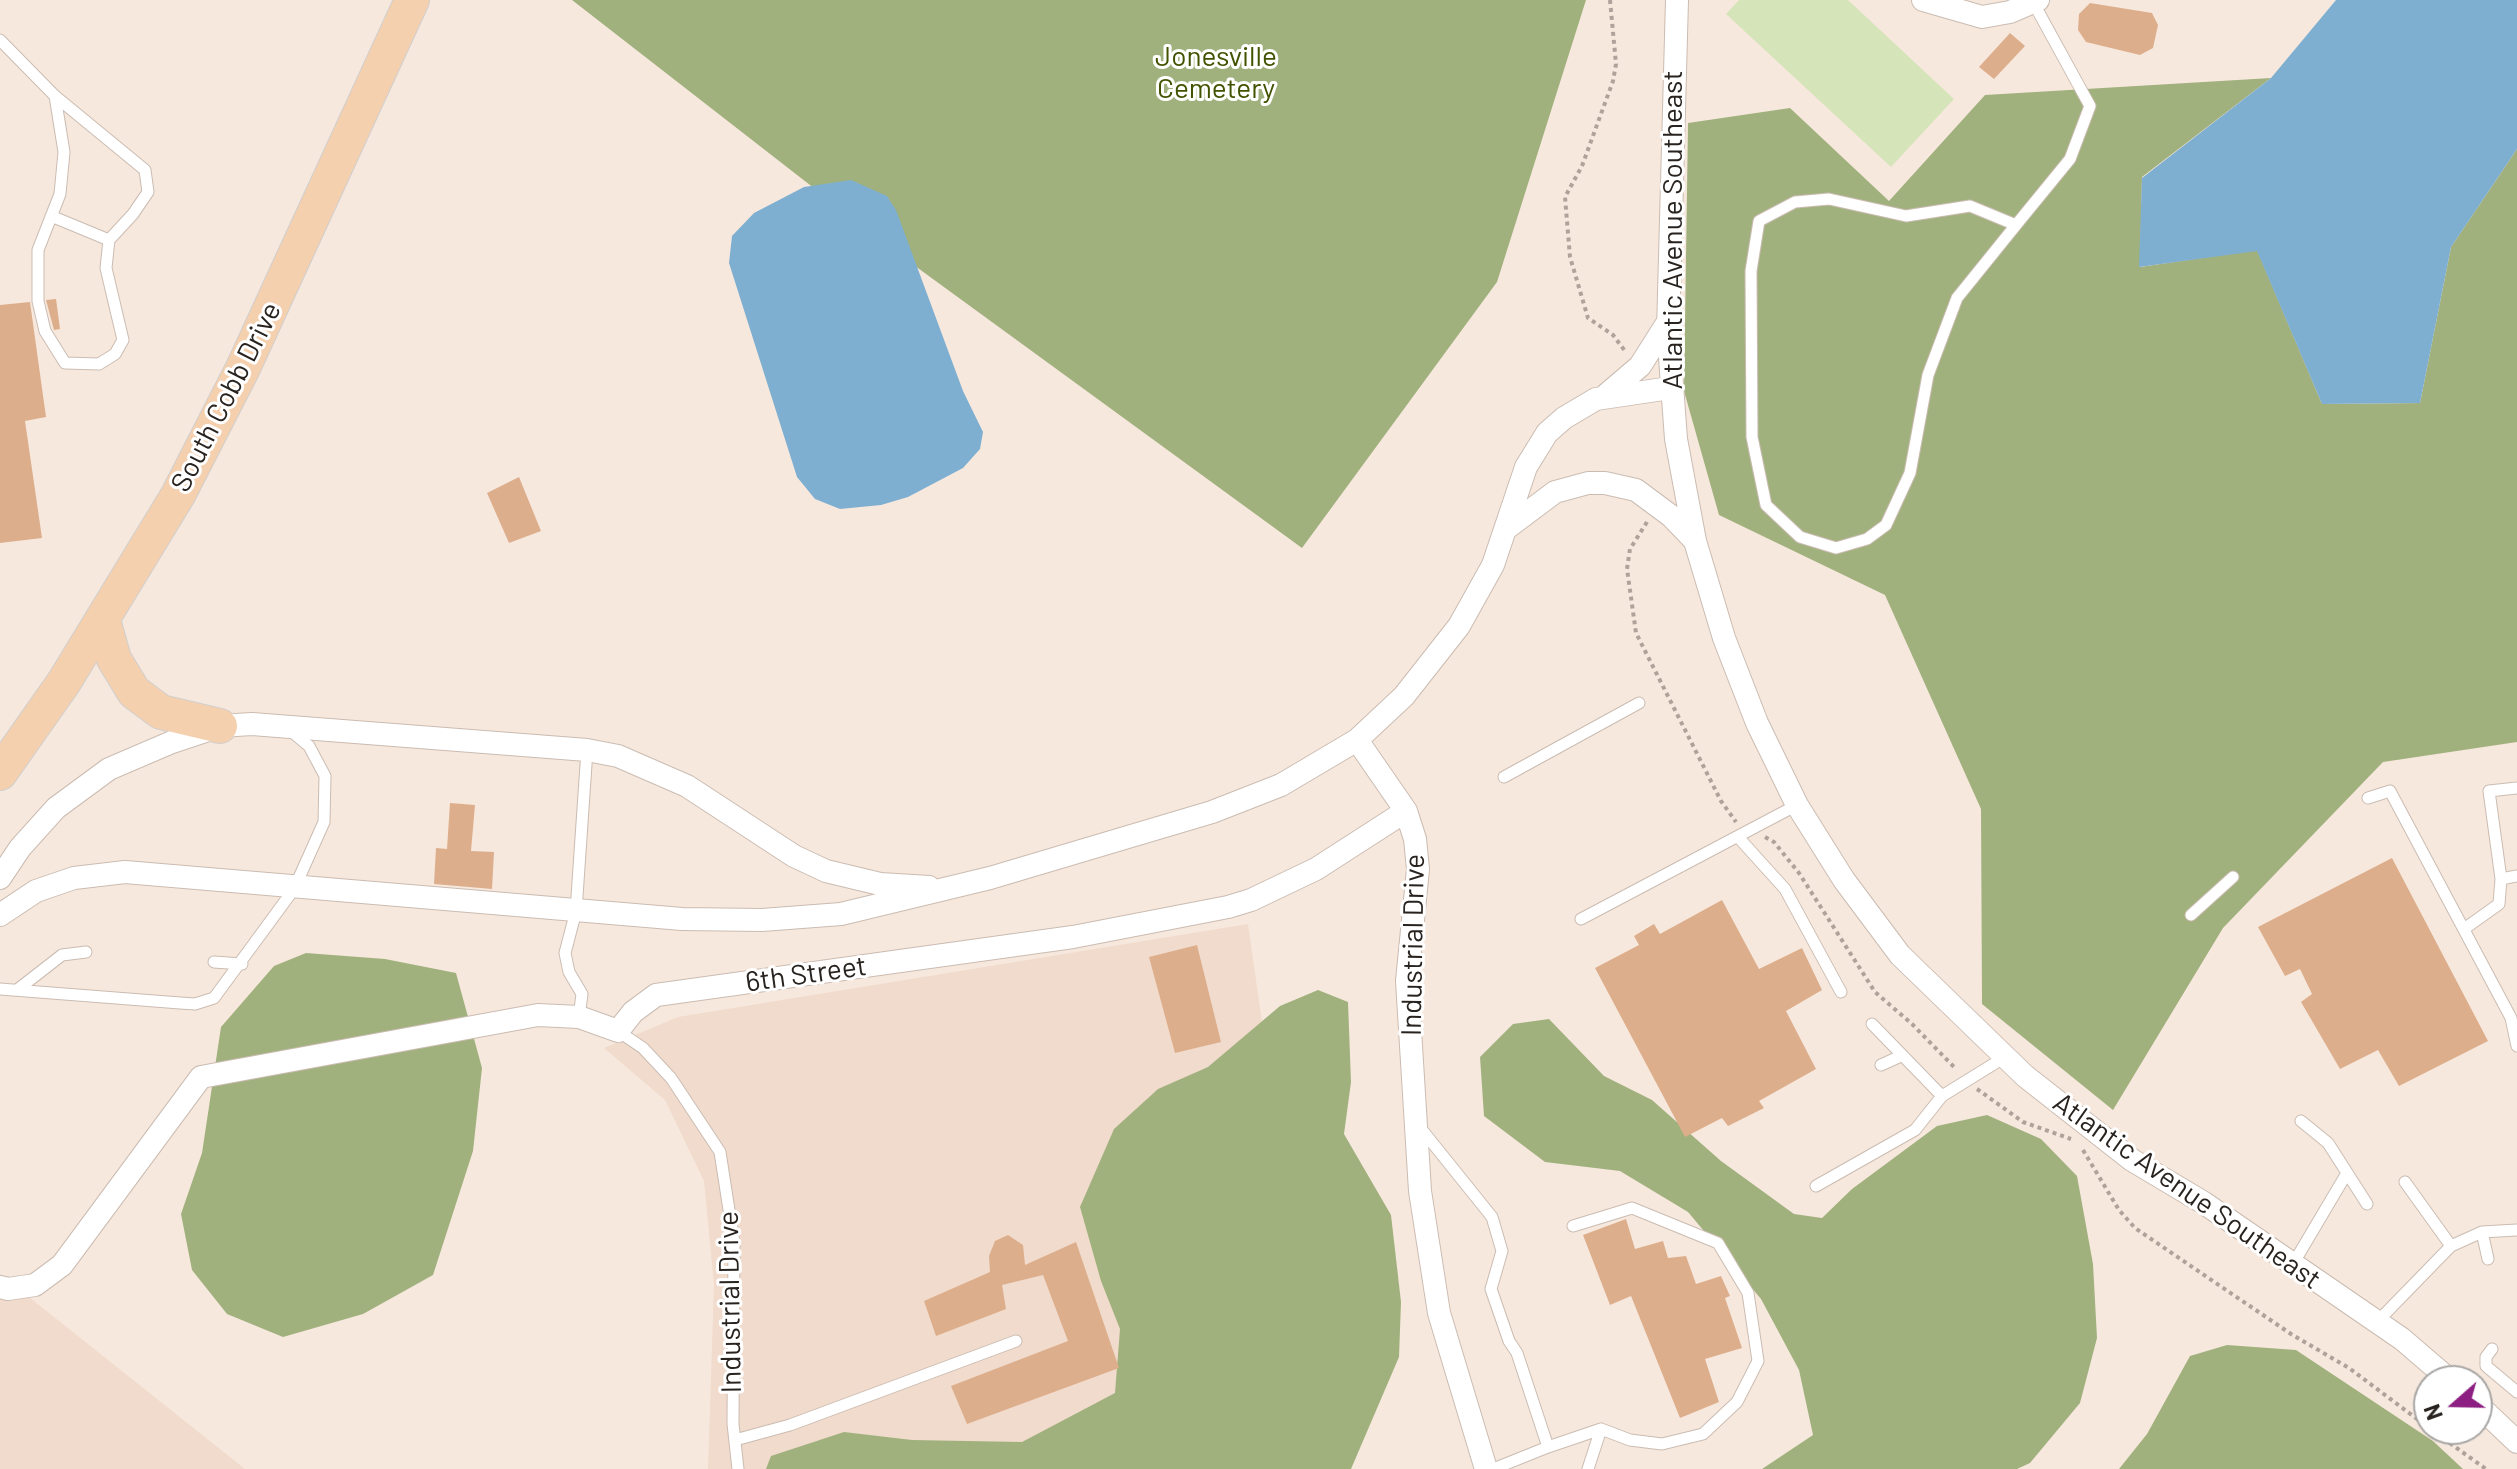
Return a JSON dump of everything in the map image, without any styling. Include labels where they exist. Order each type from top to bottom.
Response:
[{"type":"main road","name":"South Cobb Drive","points":[[0,773],[103,620],[178,495],[237,380],[412,0]]},
{"type":"main road","points":[[103,620],[114,659],[134,692],[161,712],[220,726]]},
{"type":"street","name":"Atlantic Avenue Southeast","points":[[1677,0],[1668,320],[1670,388],[1695,541],[1724,638],[1757,723],[1797,805],[1844,880],[1900,955],[2005,1057],[2068,1112],[2132,1160],[2293,1264],[2377,1322],[2431,1365]]},
{"type":"street","points":[[1923,0],[1982,17],[2010,12],[2036,1]]},
{"type":"street","points":[[0,915],[36,891],[74,878],[125,872],[294,889],[682,919],[805,918],[841,914],[950,888],[1237,803],[1281,785],[1357,740],[1404,696],[1442,652],[1476,599],[1507,529],[1535,450],[1564,418],[1604,397],[1640,366],[1653,350],[1668,320]]},
{"type":"street","points":[[1604,397],[1670,388]]},
{"type":"street","points":[[1507,529],[1555,492],[1588,483],[1623,485],[1655,503],[1695,541]]},
{"type":"street","points":[[0,878],[37,827],[92,780],[127,759],[220,726],[284,726],[587,750],[618,756],[660,771],[794,856],[826,871],[880,884],[950,888]]},
{"type":"street","name":"Industrial Drive","points":[[1357,740],[1406,811],[1415,839],[1418,869],[1407,981],[1425,1234],[1439,1313],[1486,1469]]},
{"type":"street","name":"6th Street","points":[[618,1031],[633,1012],[656,995],[1073,937],[1228,907],[1306,875],[1406,811]]},
{"type":"street","points":[[0,1287],[8,1289],[35,1285],[62,1265],[201,1077],[538,1015],[579,1017],[618,1031]]},
{"type":"street","points":[[2493,1419],[2517,1442]]},
{"type":"lane","points":[[2016,225],[1970,206],[1906,216],[1829,199],[1795,202],[1759,221],[1751,271],[1752,437],[1766,505],[1800,537],[1836,548],[1867,539],[1886,525],[1910,473],[1928,375],[1957,298],[2070,159],[2090,106],[2036,1]]},
{"type":"lane","points":[[0,40],[55,96],[145,170],[148,192],[109,240],[106,268],[123,340],[115,354],[99,364],[65,363],[45,331],[38,301],[38,250],[60,194],[64,152],[55,96]]},
{"type":"lane","points":[[51,216],[109,240]]},
{"type":"lane","points":[[1504,777],[1639,703]]},
{"type":"lane","points":[[0,989],[195,1004],[214,998],[242,964],[294,889],[318,844],[326,795],[318,760],[309,746],[284,726]]},
{"type":"lane","points":[[579,1017],[582,994],[569,972],[565,953],[576,911],[587,750]]},
{"type":"lane","points":[[2464,929],[2499,904],[2501,879],[2489,791],[2517,788]]},
{"type":"lane","points":[[2368,798],[2390,791],[2511,1018],[2517,1046]]},
{"type":"lane","points":[[1581,919],[1797,805]]},
{"type":"lane","points":[[1738,837],[1785,889],[1841,992]]},
{"type":"lane","points":[[2501,879],[2517,876]]},
{"type":"lane","points":[[2191,915],[2233,877]]},
{"type":"lane","points":[[17,990],[62,955],[86,952]]},
{"type":"lane","points":[[214,962],[242,964]]},
{"type":"lane","points":[[1872,1024],[1942,1096]]},
{"type":"lane","name":"Industrial Drive","points":[[618,1031],[643,1048],[671,1078],[720,1152],[734,1242],[735,1440],[738,1469]]},
{"type":"lane","points":[[1881,1065],[1901,1056]]},
{"type":"lane","points":[[1816,1186],[1915,1130],[1942,1096],[2005,1057]]},
{"type":"lane","points":[[1415,1121],[1492,1217],[1502,1251],[1491,1289],[1509,1341],[1517,1353],[1548,1447]]},
{"type":"lane","points":[[2301,1121],[2328,1143],[2367,1204]]},
{"type":"lane","points":[[2293,1264],[2347,1173]]},
{"type":"lane","points":[[2405,1182],[2451,1246]]},
{"type":"lane","points":[[1493,1469],[1601,1429],[1630,1440],[1662,1444],[1703,1434],[1737,1402],[1758,1361],[1748,1293],[1718,1243],[1632,1208],[1573,1226]]},
{"type":"lane","points":[[2377,1322],[2451,1246],[2482,1232],[2517,1230]]},
{"type":"lane","points":[[2482,1232],[2488,1259]]},
{"type":"lane","points":[[735,1440],[790,1425],[1016,1341]]},
{"type":"lane","points":[[2492,1349],[2486,1357],[2486,1366],[2517,1392]]},
{"type":"lane","points":[[1588,1469],[1601,1429]]},
{"type":"path","points":[[1610,0],[1616,64],[1613,81],[1582,166],[1565,197],[1570,257],[1588,318],[1613,335],[1640,366]]},
{"type":"path","points":[[1655,503],[1630,549],[1627,569],[1636,633],[1721,801],[1736,822],[1774,842],[1799,873],[1875,992],[1968,1080],[2023,1122],[2074,1140],[2086,1154],[2119,1210],[2154,1243],[2349,1368],[2413,1416]]},
{"type":"path","points":[[2452,1445],[2486,1469]]},
{"type":"shaded area","points":[[1248,924],[1326,1469],[708,1469],[714,1285],[704,1181],[665,1100],[604,1048],[678,1017]]},
{"type":"shaded area","points":[[0,1274],[245,1469],[0,1469]]},
{"type":"green space","name":"Jonesville Cemetery","points":[[572,0],[1586,0],[1497,282],[1302,548],[900,255]]},
{"type":"green space","points":[[1739,0],[1848,0],[1954,99],[1891,167],[1726,14]]},
{"type":"green space","points":[[2271,78],[2142,177],[2140,267],[2257,250],[2322,404],[2420,403],[2451,247],[2517,149],[2517,742],[2383,762],[2223,928],[2113,1110],[1982,1004],[1981,809],[1885,595],[1719,515],[1684,391],[1688,123],[1790,108],[1889,201],[1985,95]]},
{"type":"green space","points":[[306,953],[385,959],[456,973],[482,1068],[473,1151],[433,1275],[363,1314],[283,1337],[227,1314],[192,1270],[181,1214],[202,1153],[221,1027],[274,966]]},
{"type":"green space","points":[[1318,990],[1348,1002],[1351,1082],[1344,1134],[1391,1215],[1401,1302],[1399,1357],[1351,1469],[766,1469],[771,1456],[844,1432],[912,1440],[1022,1442],[1115,1393],[1120,1329],[1101,1281],[1080,1207],[1114,1129],[1158,1089],[1208,1067],[1280,1006]]},
{"type":"green space","points":[[1549,1019],[1604,1076],[1652,1100],[1721,1161],[1794,1214],[1822,1218],[1852,1189],[1937,1126],[1987,1115],[2041,1139],[2077,1176],[2093,1264],[2097,1338],[2080,1403],[2030,1463],[2017,1469],[1762,1469],[1813,1435],[1799,1370],[1761,1299],[1688,1212],[1620,1171],[1545,1162],[1484,1116],[1480,1057],[1513,1024]]},
{"type":"green space","points":[[2227,1345],[2296,1350],[2413,1428],[2413,1445],[2437,1445],[2463,1469],[2119,1469],[2147,1434],[2190,1356]]},
{"type":"water","points":[[2336,0],[2517,0],[2517,149],[2451,247],[2420,403],[2322,404],[2257,251],[2139,267],[2142,178],[2271,78]]},
{"type":"water","points":[[851,180],[887,196],[896,210],[963,391],[983,432],[980,449],[963,468],[908,497],[881,505],[840,509],[815,499],[797,477],[729,263],[732,236],[754,213],[804,187]]},
{"type":"building","points":[[2090,3],[2152,13],[2158,25],[2153,48],[2140,55],[2086,42],[2078,30],[2079,14]]},
{"type":"building","points":[[2010,33],[2025,46],[1994,79],[1979,67]]},
{"type":"building","points":[[56,299],[60,329],[54,330],[46,300]]},
{"type":"building","points":[[30,302],[46,417],[25,421],[42,538],[0,543],[0,305]]},
{"type":"building","points":[[519,477],[541,531],[509,543],[487,493]]},
{"type":"building","points":[[450,803],[475,805],[471,851],[494,852],[492,889],[434,884],[436,848],[447,849]]},
{"type":"building","points":[[2392,858],[2488,1041],[2399,1086],[2378,1050],[2340,1069],[2301,1002],[2312,994],[2300,969],[2285,976],[2258,927]]},
{"type":"building","points":[[1722,900],[1759,969],[1802,948],[1822,990],[1786,1011],[1816,1069],[1759,1101],[1764,1108],[1728,1126],[1722,1118],[1685,1137],[1595,968],[1639,945],[1634,936],[1654,924],[1660,934]]},
{"type":"building","points":[[1197,945],[1221,1042],[1175,1053],[1149,957]]},
{"type":"building","points":[[1626,1219],[1635,1249],[1663,1241],[1668,1258],[1686,1256],[1696,1284],[1721,1276],[1730,1296],[1725,1298],[1742,1348],[1705,1359],[1719,1402],[1680,1418],[1631,1296],[1610,1305],[1583,1235]]},
{"type":"building","points":[[1008,1235],[1023,1245],[1025,1265],[1076,1242],[1119,1368],[967,1424],[951,1386],[1068,1341],[1043,1275],[1002,1285],[1006,1309],[936,1336],[924,1301],[990,1272],[989,1256],[995,1241]]}]
